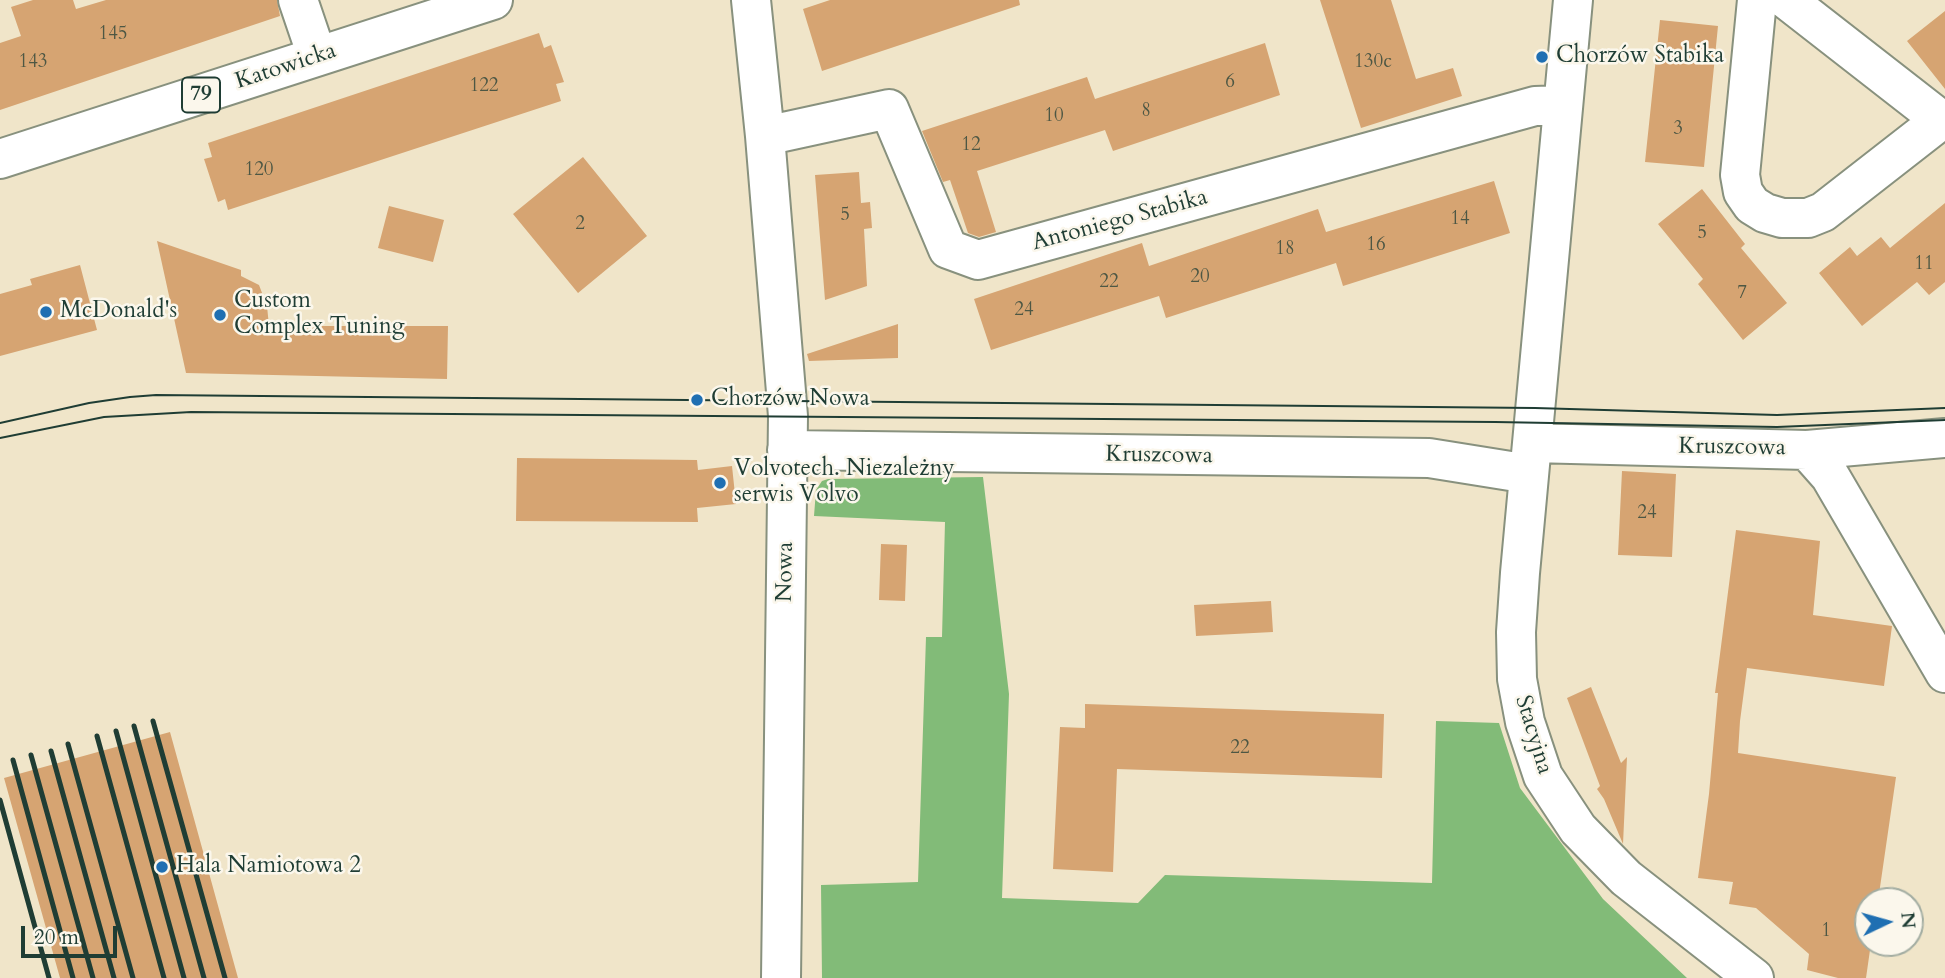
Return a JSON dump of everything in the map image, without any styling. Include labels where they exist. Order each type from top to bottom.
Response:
[{"type":"street","points":[[298,0],[317,57]]},
{"type":"street","name":"Katowicka","points":[[0,159],[493,0]]},
{"type":"street","name":"Nowa","points":[[751,0],[786,381],[781,978]]},
{"type":"street","points":[[1530,458],[1573,0]]},
{"type":"street","points":[[1757,0],[1740,175],[1743,192],[1752,205],[1765,213],[1782,218],[1808,218],[1823,212],[1943,120],[1787,0]]},
{"type":"street","name":"Antoniego Stabika","points":[[765,136],[889,109],[948,249],[978,260],[1535,106],[1563,105]]},
{"type":"street","name":"Kruszcowa","points":[[787,450],[1530,458],[1807,450],[1945,438]]},
{"type":"street","name":"Kruszcowa","points":[[1807,450],[1830,476],[1945,673]]},
{"type":"street","name":"Stacyjna","points":[[1530,458],[1516,657],[1525,722],[1543,776],[1578,829],[1626,878],[1754,978]]},
{"type":"green space","points":[[983,477],[1009,694],[1002,898],[1138,903],[1165,875],[1432,883],[1436,721],[1499,723],[1520,788],[1603,899],[1687,978],[822,978],[821,885],[918,882],[926,637],[942,637],[945,522],[814,516],[816,490],[822,481],[828,479]]},
{"type":"building","points":[[33,0],[73,0],[76,9],[106,0],[277,0],[280,16],[0,110],[0,43],[21,36],[11,7]]},
{"type":"building","points":[[830,0],[1019,0],[1020,5],[822,71],[803,9]]},
{"type":"building","points":[[1320,0],[1391,0],[1416,79],[1453,68],[1462,96],[1361,128]]},
{"type":"building","points":[[1945,11],[1945,89],[1907,41]]},
{"type":"building","points":[[1660,20],[1718,26],[1704,167],[1645,162]]},
{"type":"building","points":[[539,33],[544,48],[551,45],[564,82],[556,84],[561,101],[228,210],[225,199],[218,202],[204,159],[212,157],[208,143]]},
{"type":"building","points":[[1265,43],[1280,95],[1113,151],[1105,130],[977,171],[996,232],[979,237],[968,233],[950,180],[943,182],[922,131],[1087,77],[1095,99]]},
{"type":"building","points":[[583,157],[647,236],[578,293],[513,214]]},
{"type":"building","points":[[859,172],[861,203],[870,202],[872,228],[864,229],[867,286],[825,300],[815,175]]},
{"type":"building","points":[[1494,181],[1510,233],[1343,286],[1336,263],[1166,318],[1159,296],[991,350],[974,299],[1142,243],[1149,266],[1318,209],[1326,232]]},
{"type":"building","points":[[1702,189],[1745,244],[1741,248],[1787,303],[1743,340],[1698,284],[1703,279],[1658,224]]},
{"type":"building","points":[[1945,203],[1945,282],[1929,295],[1917,282],[1862,326],[1819,273],[1850,247],[1857,256],[1881,237],[1890,248]]},
{"type":"building","points":[[389,206],[444,220],[433,262],[378,248]]},
{"type":"building","name":"Custom Complex Tuning","points":[[157,241],[241,270],[241,276],[259,285],[267,306],[269,326],[448,326],[447,379],[186,373]]},
{"type":"building","name":"McDonald's","points":[[80,265],[97,330],[0,356],[0,294],[32,285],[30,279]]},
{"type":"building","points":[[898,324],[898,358],[809,361],[807,354]]},
{"type":"building","points":[[517,458],[697,460],[698,470],[732,466],[736,504],[697,508],[698,522],[516,521]]},
{"type":"building","points":[[1622,471],[1676,474],[1672,557],[1618,555]]},
{"type":"building","points":[[1736,530],[1820,541],[1813,615],[1892,626],[1884,686],[1747,668],[1740,721],[1738,753],[1896,777],[1880,887],[1854,887],[1854,957],[1869,957],[1866,978],[1838,978],[1807,970],[1809,954],[1756,908],[1729,904],[1733,882],[1698,878],[1709,794],[1718,693],[1715,693]]},
{"type":"building","points":[[881,544],[907,545],[905,601],[879,600]]},
{"type":"building","points":[[1271,601],[1273,632],[1196,636],[1194,605]]},
{"type":"building","points":[[1591,687],[1621,763],[1627,757],[1623,844],[1597,789],[1600,786],[1567,698]]},
{"type":"building","points":[[1085,704],[1384,714],[1382,778],[1117,769],[1113,872],[1053,869],[1060,727],[1085,728]]},
{"type":"building","points":[[170,732],[238,978],[60,978],[4,778]]},
{"type":"tram line","points":[[0,423],[89,403],[156,395],[1535,408],[1777,415],[1945,408]]},
{"type":"tram line","points":[[0,438],[104,417],[191,412],[1495,422],[1777,427],[1945,420]]},
{"type":"railway","points":[[153,721],[225,978]]},
{"type":"railway","points":[[134,726],[204,978]]},
{"type":"railway","points":[[116,731],[184,978]]},
{"type":"railway","points":[[97,736],[164,978]]},
{"type":"railway","points":[[68,744],[133,978]]},
{"type":"railway","points":[[51,751],[114,978]]},
{"type":"railway","points":[[31,755],[93,978]]},
{"type":"railway","points":[[13,760],[73,978]]},
{"type":"railway","points":[[0,800],[49,978]]},
{"type":"place","name":"Chorzów Stabika","points":[[1542,57]]},
{"type":"place","name":"McDonald's","points":[[46,312]]},
{"type":"place","name":"Custom Complex Tuning","points":[[220,315]]},
{"type":"place","name":"Chorzów Nowa","points":[[697,400]]},
{"type":"place","name":"Volvotech. Niezależny serwis Volvo","points":[[720,483]]},
{"type":"place","name":"Hala Namiotowa 2","points":[[162,867]]}]
